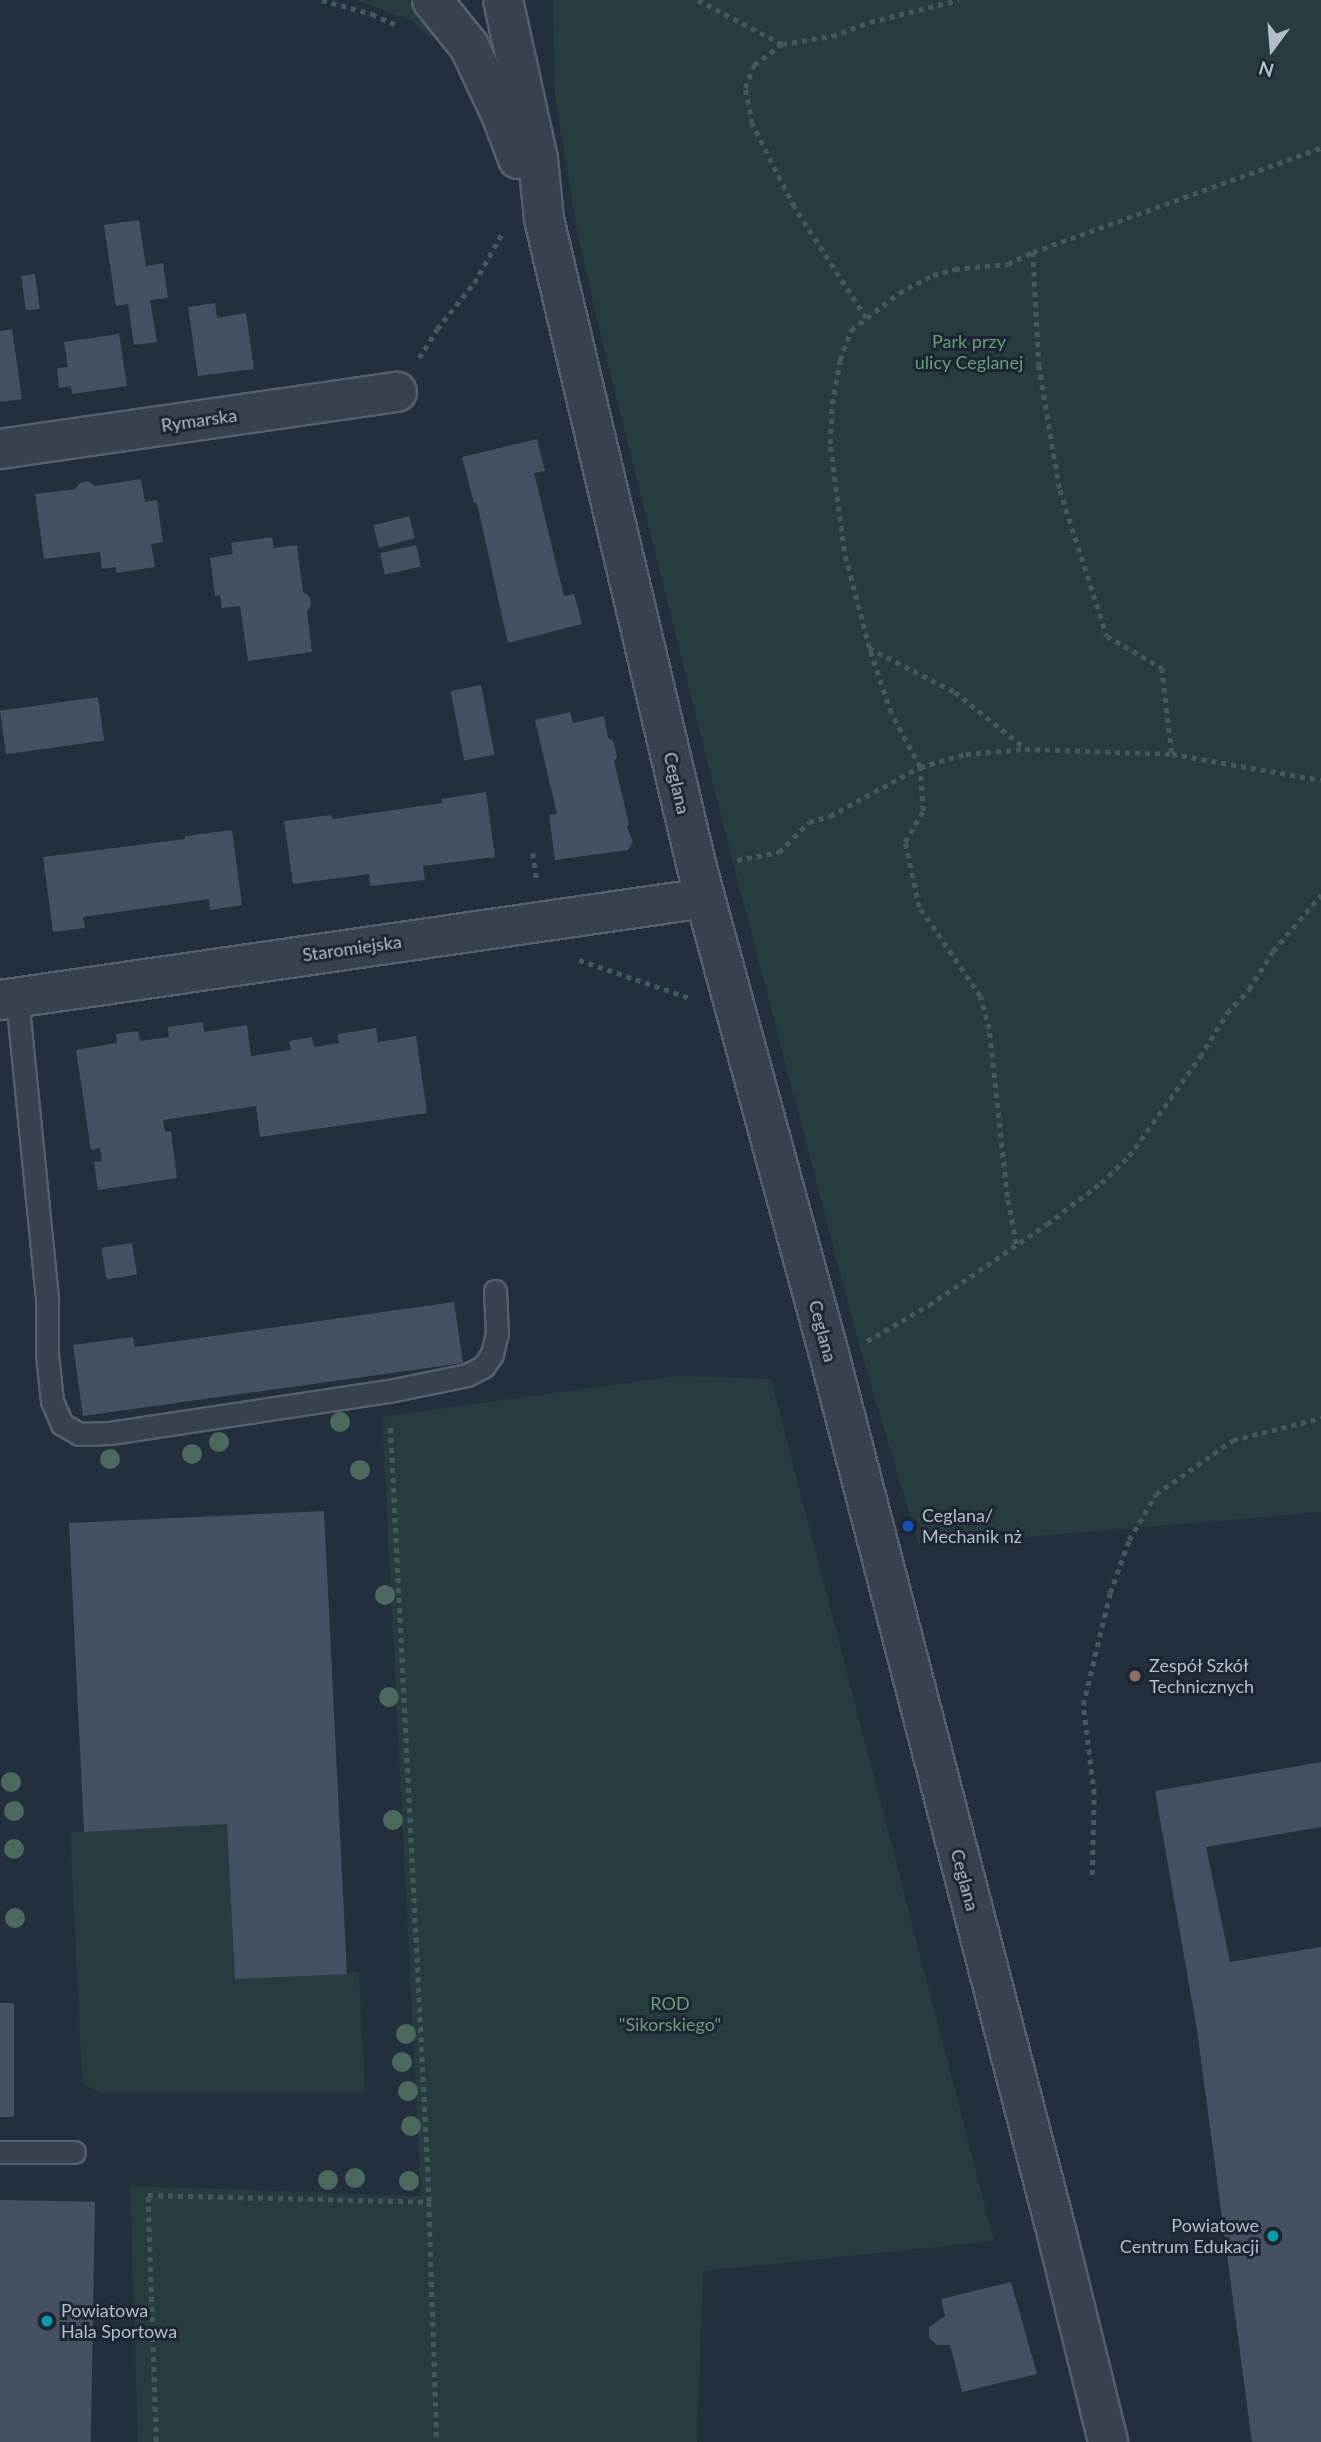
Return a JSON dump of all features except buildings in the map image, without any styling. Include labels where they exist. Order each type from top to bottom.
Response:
[{"type":"street","points":[[432,0],[469,46],[501,114],[526,220]]},
{"type":"street","points":[[503,0],[538,159],[526,220]]},
{"type":"street","name":"Ceglana","points":[[526,220],[701,883],[833,1368],[1057,2234],[1108,2442]]},
{"type":"street","name":"Rymarska","points":[[0,449],[397,393]]},
{"type":"street","name":"Staromiejska","points":[[9,999],[701,883]]},
{"type":"lane","points":[[9,999],[47,1301],[47,1354],[52,1401],[62,1424],[79,1434],[110,1433],[389,1391],[467,1375],[482,1367],[492,1354],[497,1333],[495,1291]]},
{"type":"lane","points":[[0,2152],[74,2152]]},
{"type":"path","points":[[698,0],[782,44]]},
{"type":"path","points":[[866,318],[794,206],[752,124],[745,88],[754,65],[782,44],[832,36],[870,22],[958,0]]},
{"type":"path","points":[[1016,1244],[1007,1197],[989,1029],[980,996],[919,907],[905,842],[923,811],[920,767],[891,713],[869,649],[844,551],[830,444],[832,404],[841,360],[851,330],[899,293],[933,275],[955,269],[1008,264],[1033,252],[1321,148]]},
{"type":"path","points":[[397,393],[437,329],[526,220]]},
{"type":"path","points":[[1033,252],[1039,365],[1060,490],[1107,636],[1162,668],[1172,754]]},
{"type":"path","points":[[869,649],[956,692],[1025,748]]},
{"type":"path","points":[[701,883],[779,852],[809,822],[830,816],[920,767],[966,754],[1025,748],[1172,754],[1321,780]]},
{"type":"path","points":[[533,853],[537,884]]},
{"type":"path","points":[[859,1345],[929,1306],[1101,1183],[1129,1156],[1200,1057],[1227,1013],[1249,989],[1273,951],[1321,895]]},
{"type":"path","points":[[567,956],[701,1002]]},
{"type":"path","points":[[389,1416],[429,2202],[437,2442]]},
{"type":"path","points":[[1092,1875],[1094,1794],[1083,1704],[1110,1593],[1129,1540],[1156,1494],[1234,1440],[1321,1418]]},
{"type":"path","points":[[156,2442],[148,2195],[429,2202]]},
{"type":"green space","points":[[356,0],[406,0],[428,13],[446,33],[428,36],[412,21]]},
{"type":"green space","name":"Park przy ulicy Ceglanej","points":[[553,0],[1321,0],[1321,1512],[919,1546],[859,1345],[727,840],[604,349],[577,231],[555,96]]},
{"type":"green space","name":"ROD \"Sikorskiego\"","points":[[678,1376],[771,1379],[994,2241],[703,2271],[697,2442],[138,2442],[130,2186],[421,2196],[382,1417]]},
{"type":"green space","points":[[227,1824],[235,1979],[359,1972],[365,2093],[101,2093],[85,2085],[82,2077],[70,1832]]},
{"type":"place","name":"Ceglana/ Mechanik nż","points":[[908,1526]]},
{"type":"place","name":"Zespół Szkół Technicznych","points":[[1135,1676]]},
{"type":"place","name":"Powiatowe Centrum Edukacji","points":[[1273,2236]]},
{"type":"place","name":"Powiatowa Hala Sportowa","points":[[47,2321]]}]
